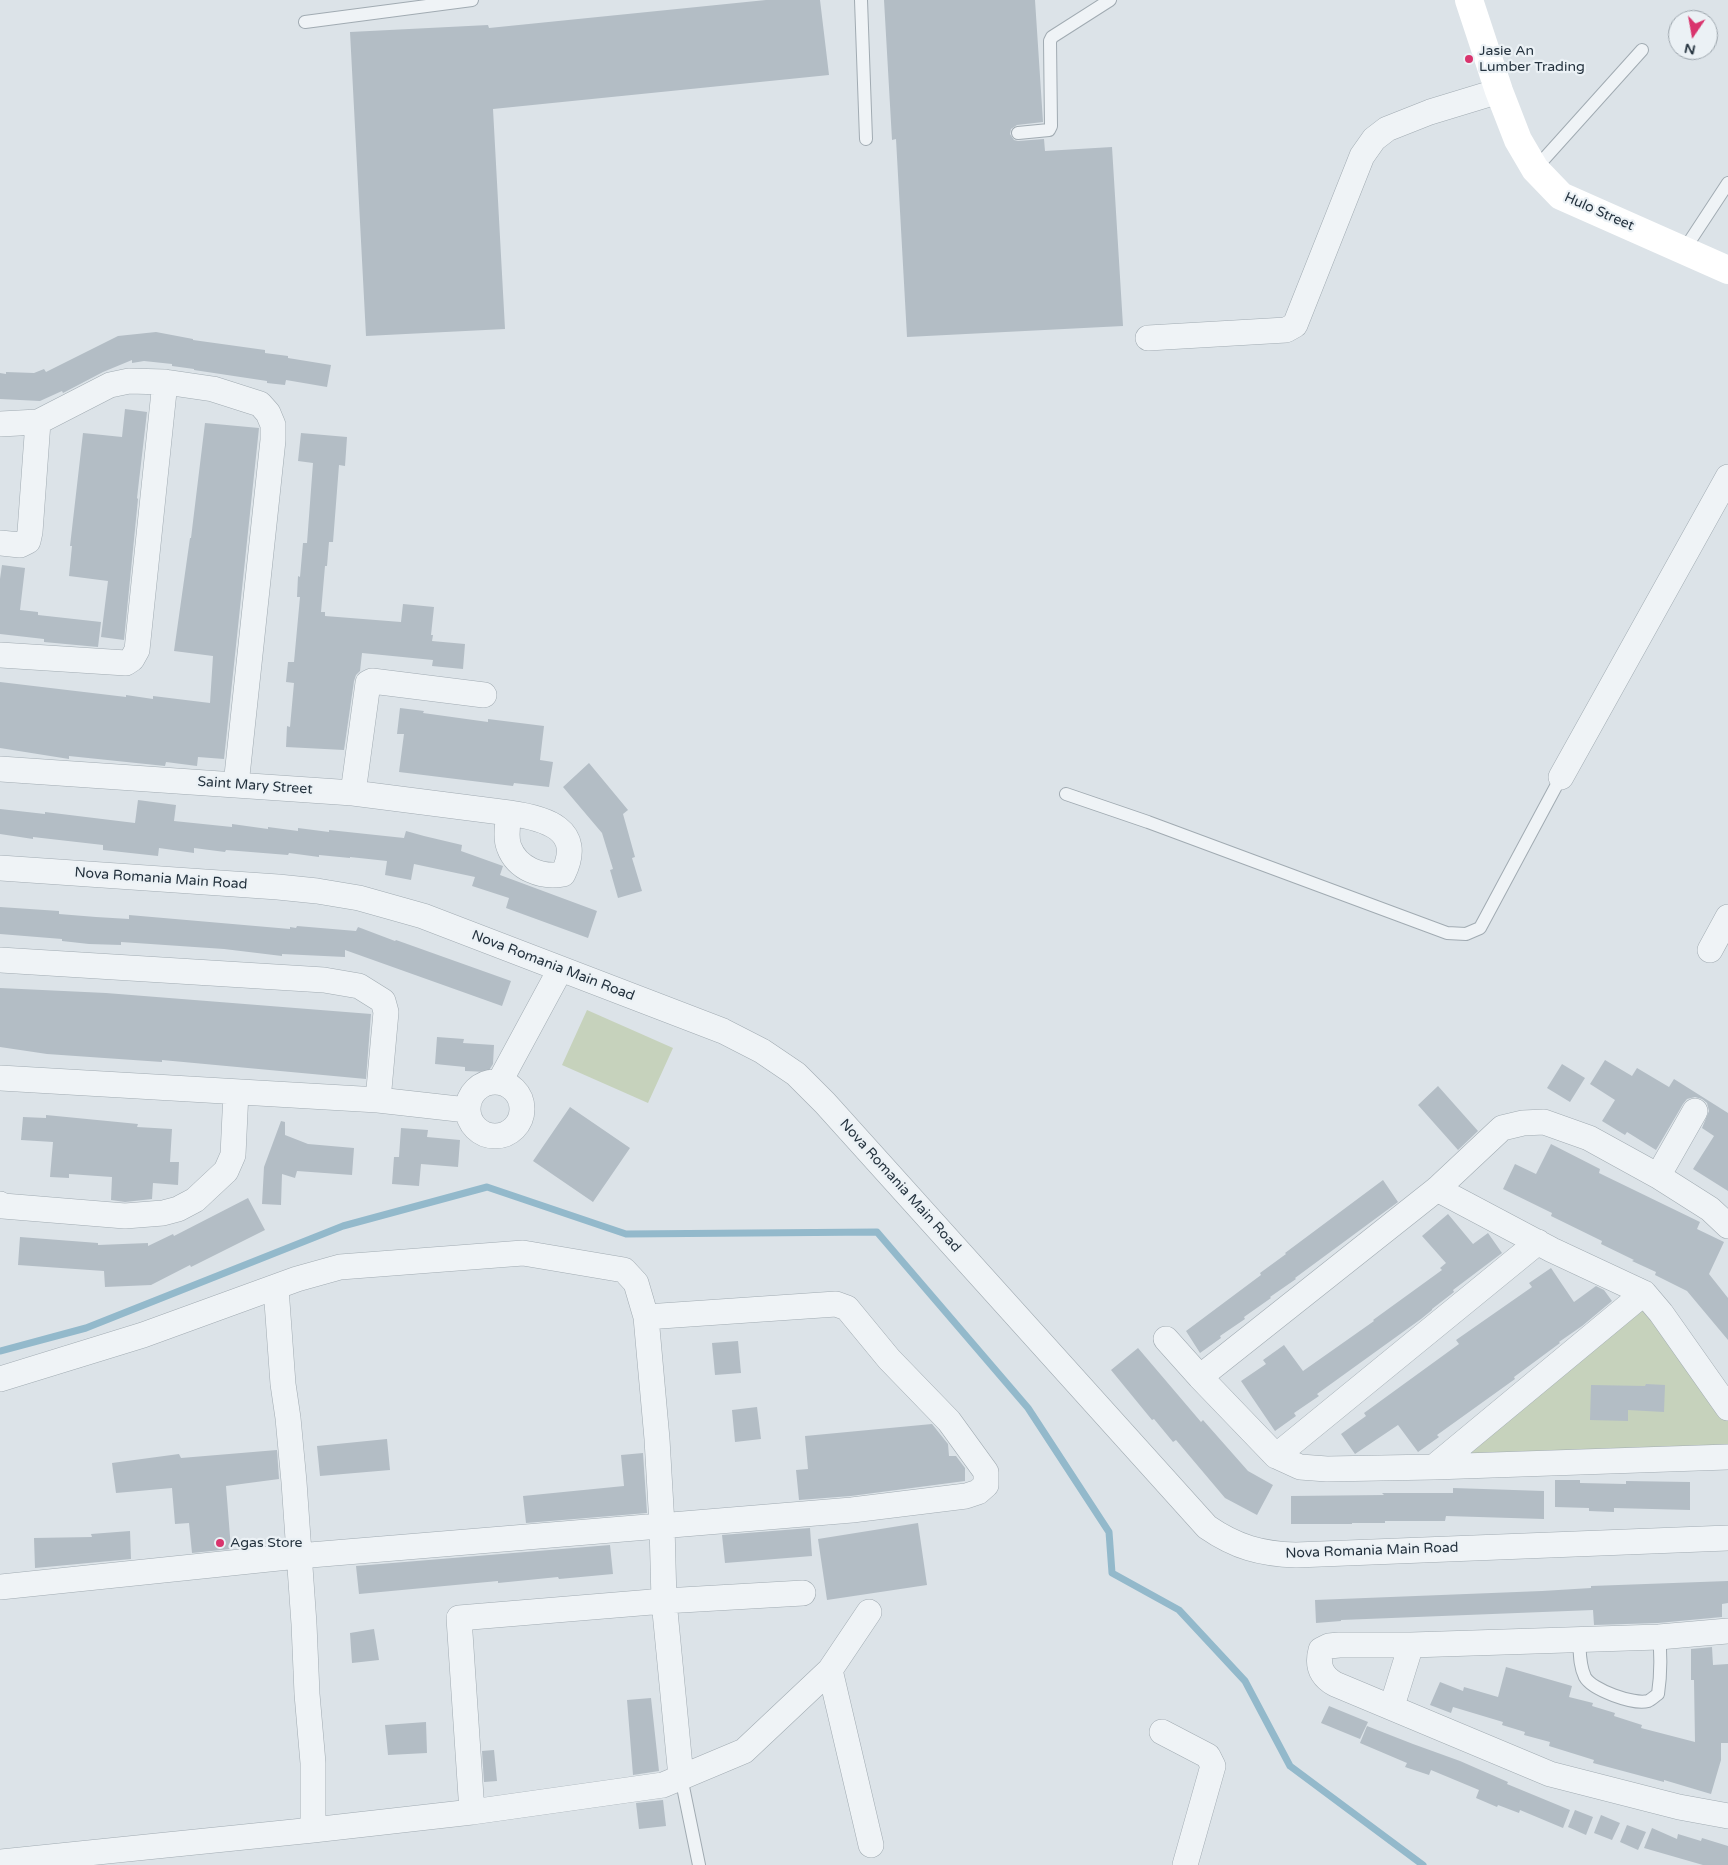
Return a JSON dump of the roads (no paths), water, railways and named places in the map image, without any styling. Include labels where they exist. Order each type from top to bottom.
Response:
[{"type":"main road","name":"Hulo Street","points":[[1469,0],[1499,91],[1518,140],[1535,169],[1561,196],[1728,270]]},
{"type":"street","points":[[1148,338],[1291,329],[1362,156],[1374,139],[1395,125],[1499,91]]},
{"type":"street","points":[[0,424],[38,422],[110,385],[129,381],[165,382],[214,389],[260,404],[268,413],[273,425],[273,440],[236,785]]},
{"type":"street","points":[[0,655],[126,663],[132,659],[137,650],[165,382]]},
{"type":"street","points":[[0,543],[20,545],[28,541],[38,422]]},
{"type":"street","points":[[1561,777],[1728,477]]},
{"type":"street","points":[[354,793],[368,682],[484,695]]},
{"type":"street","name":"Saint Mary Street","points":[[0,769],[354,793],[509,812]]},
{"type":"street","name":"Nova Romania Main Road","points":[[0,868],[278,887],[359,898],[423,916],[723,1031],[762,1051],[796,1074],[825,1103],[1207,1527],[1226,1540],[1271,1554],[1296,1555],[1728,1538]]},
{"type":"street","points":[[1710,950],[1728,917]]},
{"type":"street","points":[[0,960],[324,980],[359,986],[383,1001],[386,1012],[378,1100]]},
{"type":"street","points":[[500,1081],[560,970]]},
{"type":"street","points":[[0,1078],[378,1100],[468,1110]]},
{"type":"street","points":[[490,1081],[500,1081],[509,1084],[521,1098],[523,1107],[522,1117],[512,1131],[494,1136],[484,1134],[475,1128],[470,1120],[468,1110],[473,1092],[490,1081]]},
{"type":"street","points":[[0,1204],[3,1206],[125,1216],[163,1213],[178,1209],[195,1200],[226,1171],[232,1155],[236,1092]]},
{"type":"street","points":[[1658,1176],[1695,1111]]},
{"type":"street","points":[[1200,1378],[1437,1189],[1502,1128],[1523,1123],[1544,1122],[1589,1138],[1658,1176],[1710,1209],[1728,1226]]},
{"type":"street","points":[[1437,1189],[1538,1242],[1644,1293],[1661,1313],[1728,1408]]},
{"type":"street","points":[[1276,1456],[1538,1242]]},
{"type":"street","points":[[0,1379],[142,1335],[297,1279],[340,1268],[523,1253],[624,1270],[636,1283],[646,1317],[657,1439],[664,1601],[681,1777]]},
{"type":"street","points":[[276,1288],[304,1624],[306,1694],[313,1763],[313,1830]]},
{"type":"street","points":[[1434,1467],[1644,1293]]},
{"type":"street","points":[[0,1586],[298,1556],[852,1510],[966,1496],[978,1492],[986,1485],[986,1472],[949,1421],[889,1359],[847,1308],[836,1304],[646,1317]]},
{"type":"street","points":[[1166,1339],[1200,1378],[1276,1456],[1300,1467],[1327,1469],[1434,1467],[1728,1457]]},
{"type":"street","points":[[472,1812],[459,1618],[664,1601],[803,1593]]},
{"type":"street","points":[[0,1862],[472,1812],[663,1785],[744,1751],[830,1670],[869,1612]]},
{"type":"street","points":[[1728,1631],[1659,1637],[1411,1644],[1338,1644],[1321,1650],[1319,1665],[1328,1680],[1550,1774],[1679,1808],[1728,1816]]},
{"type":"street","points":[[1392,1706],[1411,1644]]},
{"type":"street","points":[[830,1670],[871,1845]]},
{"type":"street","points":[[1162,1732],[1208,1756],[1213,1766],[1185,1865]]},
{"type":"lane","points":[[305,22],[472,0]]},
{"type":"lane","points":[[861,0],[866,139]]},
{"type":"lane","points":[[1018,133],[1043,132],[1051,126],[1050,41],[1052,37],[1110,0]]},
{"type":"lane","points":[[1535,169],[1642,50]]},
{"type":"lane","points":[[1684,250],[1728,183]]},
{"type":"lane","points":[[1066,794],[1148,822],[1447,933],[1466,934],[1480,928],[1561,777]]},
{"type":"lane","points":[[1578,1638],[1581,1664],[1586,1678],[1598,1689],[1612,1695],[1636,1701],[1648,1701],[1658,1694],[1662,1668],[1659,1637]]},
{"type":"lane","points":[[681,1777],[699,1865]]},
{"type":"waterway","points":[[0,1351],[86,1328],[343,1226],[487,1187],[626,1234],[877,1232],[1028,1408],[1109,1532],[1112,1573],[1179,1610],[1245,1681],[1290,1766],[1423,1865]]},
{"type":"place","name":"Jasie An Lumber Trading","points":[[1469,59]]},
{"type":"place","name":"Agas Store","points":[[220,1543]]}]
